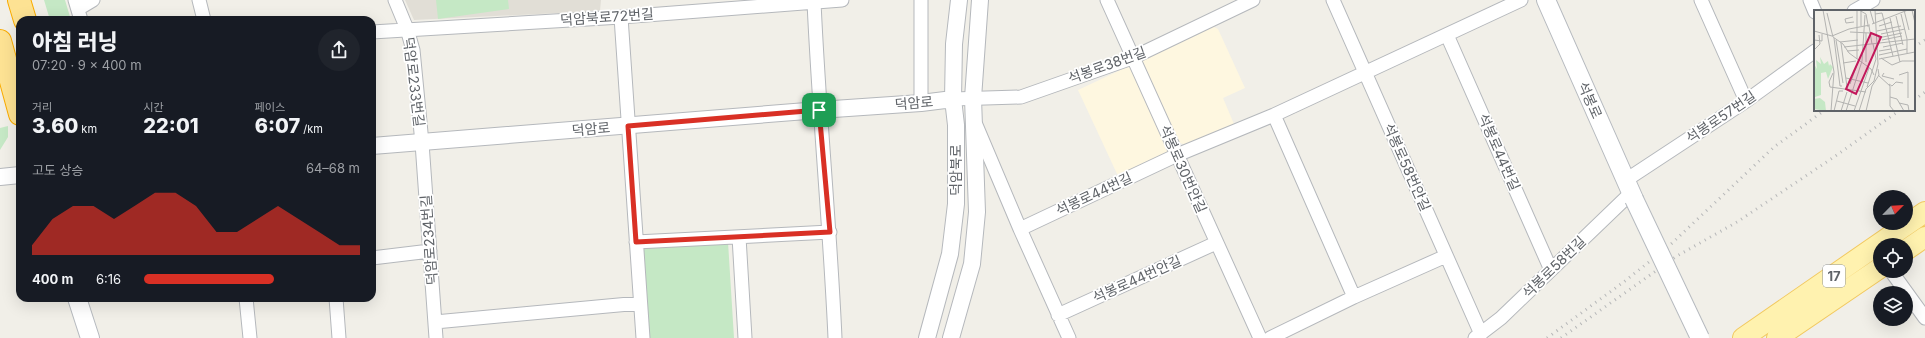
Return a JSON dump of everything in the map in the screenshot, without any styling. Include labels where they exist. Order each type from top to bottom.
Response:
[{"type":"highway","points":[[19,0],[24,16]]},
{"type":"highway","points":[[0,41],[16,99]]},
{"type":"main road","name":"석봉로","points":[[1546,0],[1630,191],[1700,338]]},
{"type":"main road","name":"17","points":[[1743,338],[1925,212]]},
{"type":"main road","points":[[1913,245],[1925,237]]},
{"type":"main road","name":"17","points":[[1777,338],[1873,273]]},
{"type":"main road","points":[[78,302],[90,338]]},
{"type":"main road","points":[[89,302],[101,338]]},
{"type":"street","points":[[78,10],[93,0]]},
{"type":"street","points":[[199,0],[203,16]]},
{"type":"street","name":"덕암로233번길","points":[[394,0],[407,29],[412,50],[422,143]]},
{"type":"street","name":"덕암북로72번길","points":[[376,32],[621,17],[679,6],[842,0]]},
{"type":"street","points":[[921,0],[921,103]]},
{"type":"street","name":"덕암북로","points":[[927,338],[951,247],[956,204],[956,125],[953,99],[954,44],[959,0]]},
{"type":"street","name":"덕암북로","points":[[951,338],[972,264],[977,212],[973,98],[980,0]]},
{"type":"street","name":"석봉로30번안길","points":[[1107,0],[1260,338]]},
{"type":"street","name":"석봉로38번길","points":[[953,99],[1021,97],[1132,58],[1253,0]]},
{"type":"street","name":"석봉로58번안길","points":[[1333,0],[1446,256],[1478,336]]},
{"type":"street","name":"석봉로44번길","points":[[1020,230],[1177,155],[1274,115],[1521,0]]},
{"type":"street","points":[[1701,0],[1746,101]]},
{"type":"street","points":[[1810,0],[1814,10]]},
{"type":"street","points":[[1856,10],[1873,0]]},
{"type":"street","points":[[814,2],[819,110],[830,232],[835,338]]},
{"type":"street","points":[[621,17],[643,338]]},
{"type":"street","name":"석봉로44번길","points":[[1447,35],[1551,270]]},
{"type":"street","name":"석봉로57번길","points":[[1630,191],[1746,101],[1814,52]]},
{"type":"street","name":"덕암로","points":[[376,146],[921,103],[953,99]]},
{"type":"street","points":[[1274,115],[1354,297]]},
{"type":"street","points":[[975,123],[1020,230],[1069,338]]},
{"type":"street","name":"덕암로234번길","points":[[422,143],[436,338]]},
{"type":"street","points":[[0,177],[16,175]]},
{"type":"street","name":"석봉로58번길","points":[[1478,336],[1501,318],[1630,191]]},
{"type":"street","points":[[636,242],[830,232]]},
{"type":"street","points":[[739,236],[745,338]]},
{"type":"street","name":"석봉로44번안길","points":[[1058,315],[1216,243]]},
{"type":"street","points":[[376,258],[430,251]]},
{"type":"street","points":[[1270,338],[1354,297],[1446,256]]},
{"type":"street","points":[[1896,278],[1925,318]]},
{"type":"street","points":[[246,302],[250,338]]},
{"type":"street","points":[[336,302],[339,338]]},
{"type":"street","points":[[435,322],[640,303]]},
{"type":"shaded area","points":[[405,0],[601,0],[600,11],[414,20]]},
{"type":"shaded area","points":[[1212,26],[1218,29],[1245,88],[1223,98],[1234,124],[1187,145],[1180,143],[1141,61],[1143,58]]},
{"type":"shaded area","points":[[1127,67],[1132,68],[1169,149],[1167,154],[1118,176],[1078,90]]},
{"type":"green space","points":[[44,0],[65,0],[70,16],[49,16]]},
{"type":"green space","points":[[436,0],[508,0],[509,9],[438,19]]},
{"type":"green space","points":[[8,126],[8,137],[0,150],[0,128]]},
{"type":"green space","points":[[728,242],[734,338],[646,338],[641,247]]},
{"type":"railway","points":[[1915,46],[1925,40]]},
{"type":"railway","points":[[1915,99],[1925,92]]},
{"type":"railway","points":[[1547,338],[1625,281],[1669,246],[1774,147],[1824,111]]},
{"type":"railway","points":[[1561,338],[1677,256],[1737,222],[1834,157],[1899,111]]},
{"type":"route","points":[[819,110],[830,232],[636,242],[628,126],[819,110]]}]
